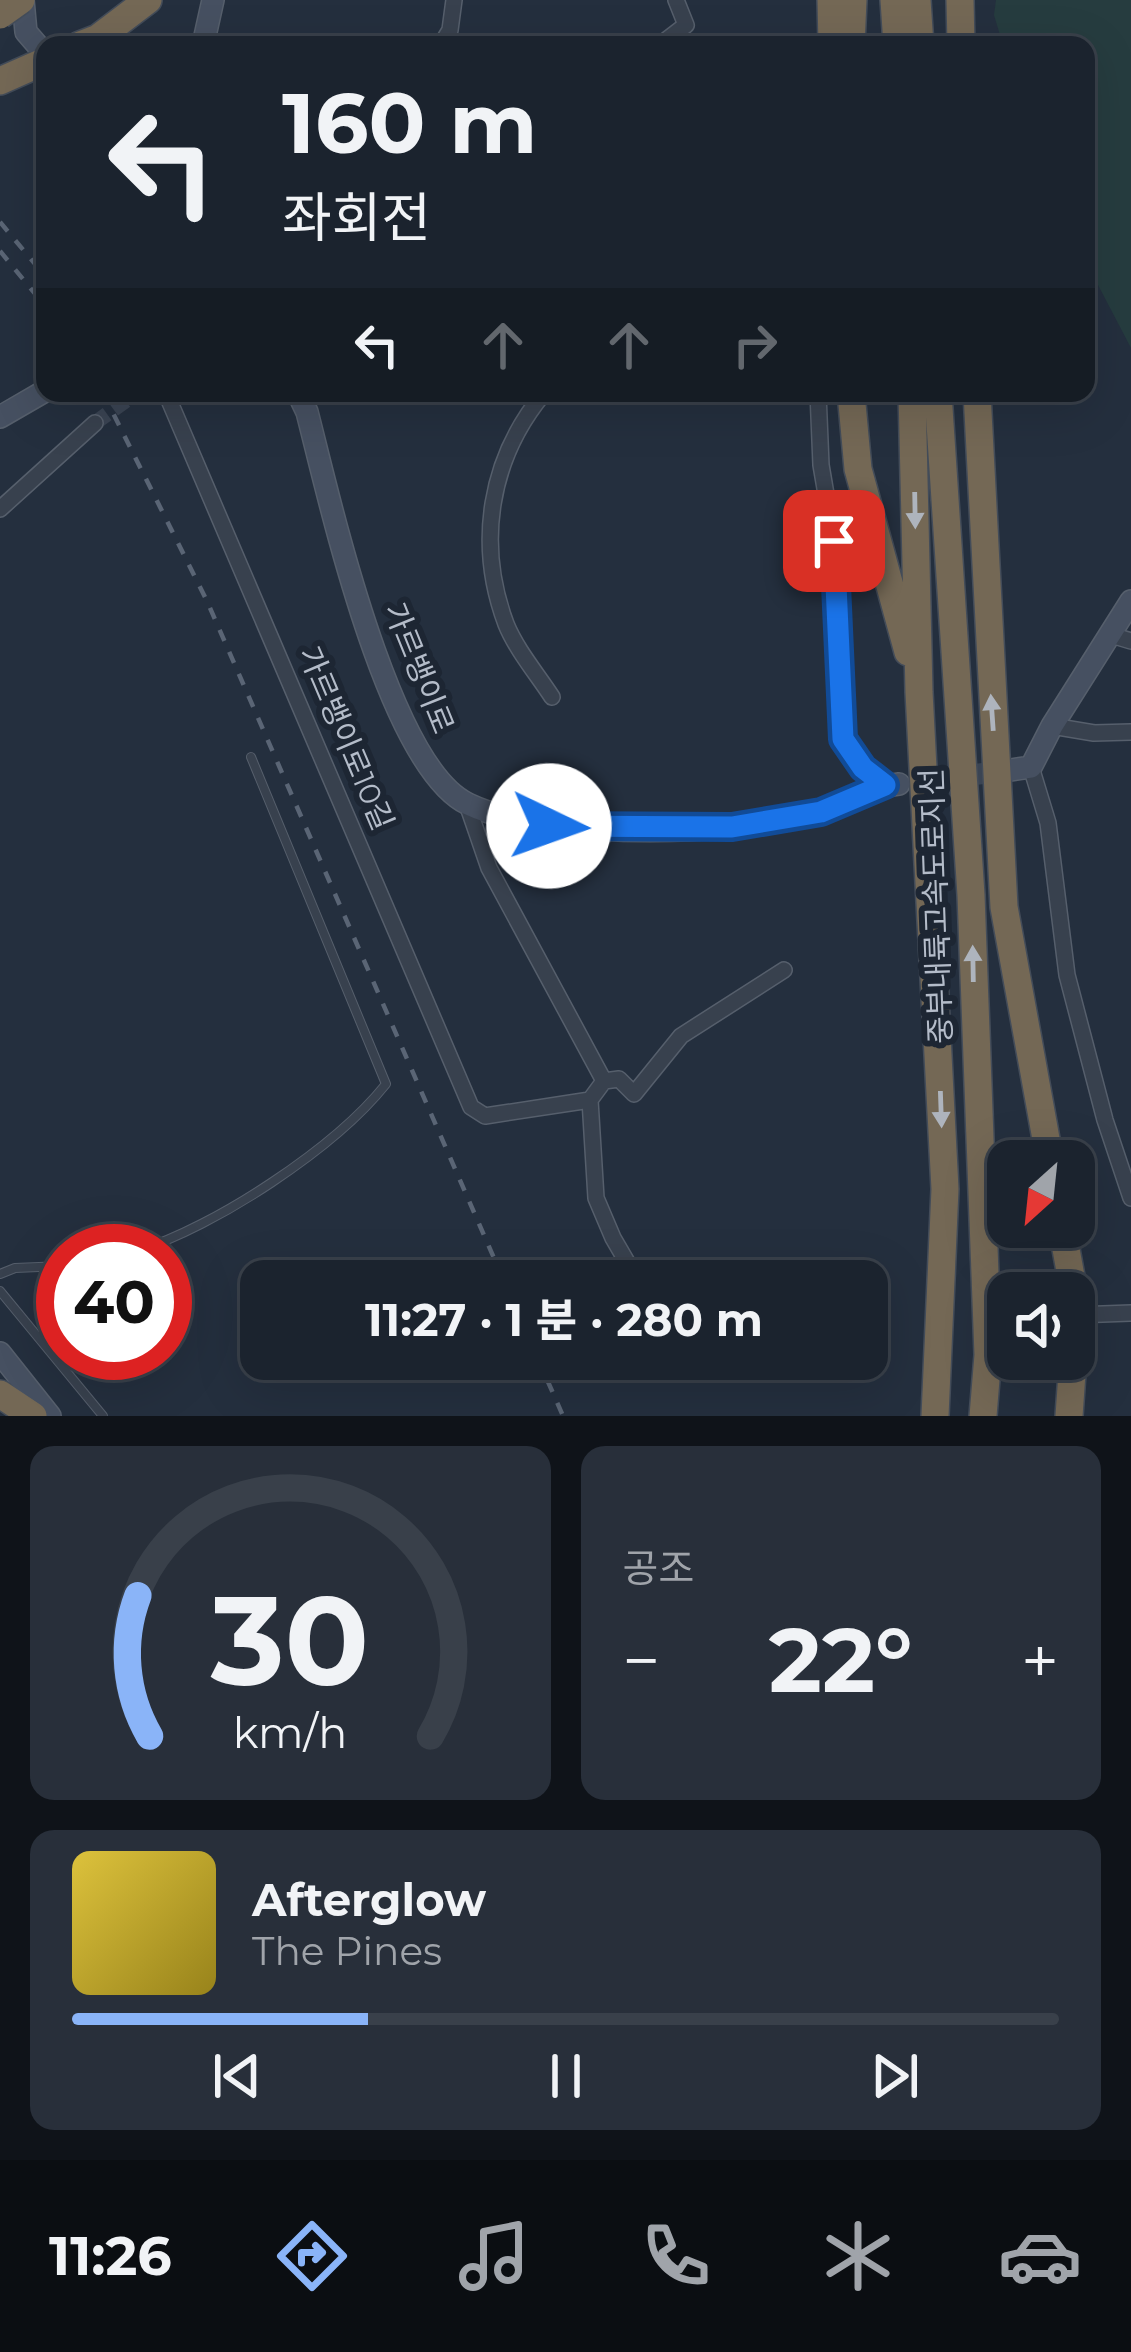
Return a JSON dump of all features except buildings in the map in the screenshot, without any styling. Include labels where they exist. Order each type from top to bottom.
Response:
[{"type":"highway","points":[[0,15],[22,0]]},
{"type":"highway","points":[[101,36],[148,0]]},
{"type":"highway","points":[[894,0],[896,36]]},
{"type":"highway","points":[[917,0],[919,36]]},
{"type":"highway","points":[[960,0],[962,36]]},
{"type":"highway","points":[[834,36],[839,5]]},
{"type":"highway","points":[[839,5],[848,36]]},
{"type":"highway","points":[[0,82],[36,62]]},
{"type":"highway","points":[[852,402],[858,470],[920,692]]},
{"type":"highway","name":"중부내륙고속도로지선","points":[[912,402],[920,692],[945,1189],[934,1416]]},
{"type":"highway","name":"중부내륙고속도로지선","points":[[939,402],[971,895],[988,1355],[982,1416]]},
{"type":"highway","points":[[976,402],[1004,907],[1046,1140]]},
{"type":"highway","points":[[1069,1416],[1072,1380]]},
{"type":"highway","points":[[0,1394],[32,1416]]},
{"type":"street","points":[[0,0],[36,45]]},
{"type":"street","points":[[22,0],[26,32]]},
{"type":"street","points":[[446,36],[454,0]]},
{"type":"street","points":[[672,36],[686,25],[676,0]]},
{"type":"street","points":[[205,36],[214,3]]},
{"type":"street","points":[[825,36],[839,5]]},
{"type":"street","points":[[0,417],[36,396]]},
{"type":"street","name":"가르뱅이로10길","points":[[170,402],[471,1107],[485,1116],[590,1100]]},
{"type":"street","name":"가르뱅이로","points":[[302,402],[349,572],[411,737],[429,767],[467,804]]},
{"type":"street","points":[[538,402],[501,463],[488,516],[490,555],[507,626],[551,697]]},
{"type":"street","points":[[818,402],[821,465],[834,541],[843,739],[863,768],[892,784]]},
{"type":"street","points":[[0,509],[95,424]]},
{"type":"street","points":[[1131,602],[1121,638],[1052,726],[1031,767],[1048,824],[1067,975],[1131,1198]]},
{"type":"street","points":[[1052,726],[1094,734],[1131,732]]},
{"type":"street","points":[[1004,771],[1031,767]]},
{"type":"street","points":[[467,804],[549,826],[732,827],[821,812],[892,784]]},
{"type":"street","points":[[467,804],[489,868],[604,1082]]},
{"type":"street","points":[[626,1260],[596,1198],[590,1100],[604,1082],[620,1079],[634,1094],[681,1036],[784,970]]},
{"type":"street","points":[[1095,1314],[1131,1313]]},
{"type":"street","points":[[0,1353],[50,1416]]},
{"type":"lane","points":[[192,1230],[326,1145],[386,1084],[251,757]]},
{"type":"lane","points":[[0,1274],[36,1267]]},
{"type":"lane","points":[[0,1291],[103,1416]]},
{"type":"green space","points":[[996,0],[1131,0],[1131,348],[1095,279],[1095,36],[1000,36],[994,15]]},
{"type":"tunnel","points":[[95,423],[124,402]]},
{"type":"tunnel","points":[[911,782],[1004,771]]},
{"type":"railway","points":[[0,222],[36,265]]},
{"type":"railway","points":[[0,251],[36,295]]},
{"type":"railway","points":[[108,402],[207,601],[495,1260]]},
{"type":"railway","points":[[547,1380],[563,1416]]},
{"type":"route","points":[[549,826],[732,827],[821,812],[885,785],[863,768],[843,739],[834,541]]}]
